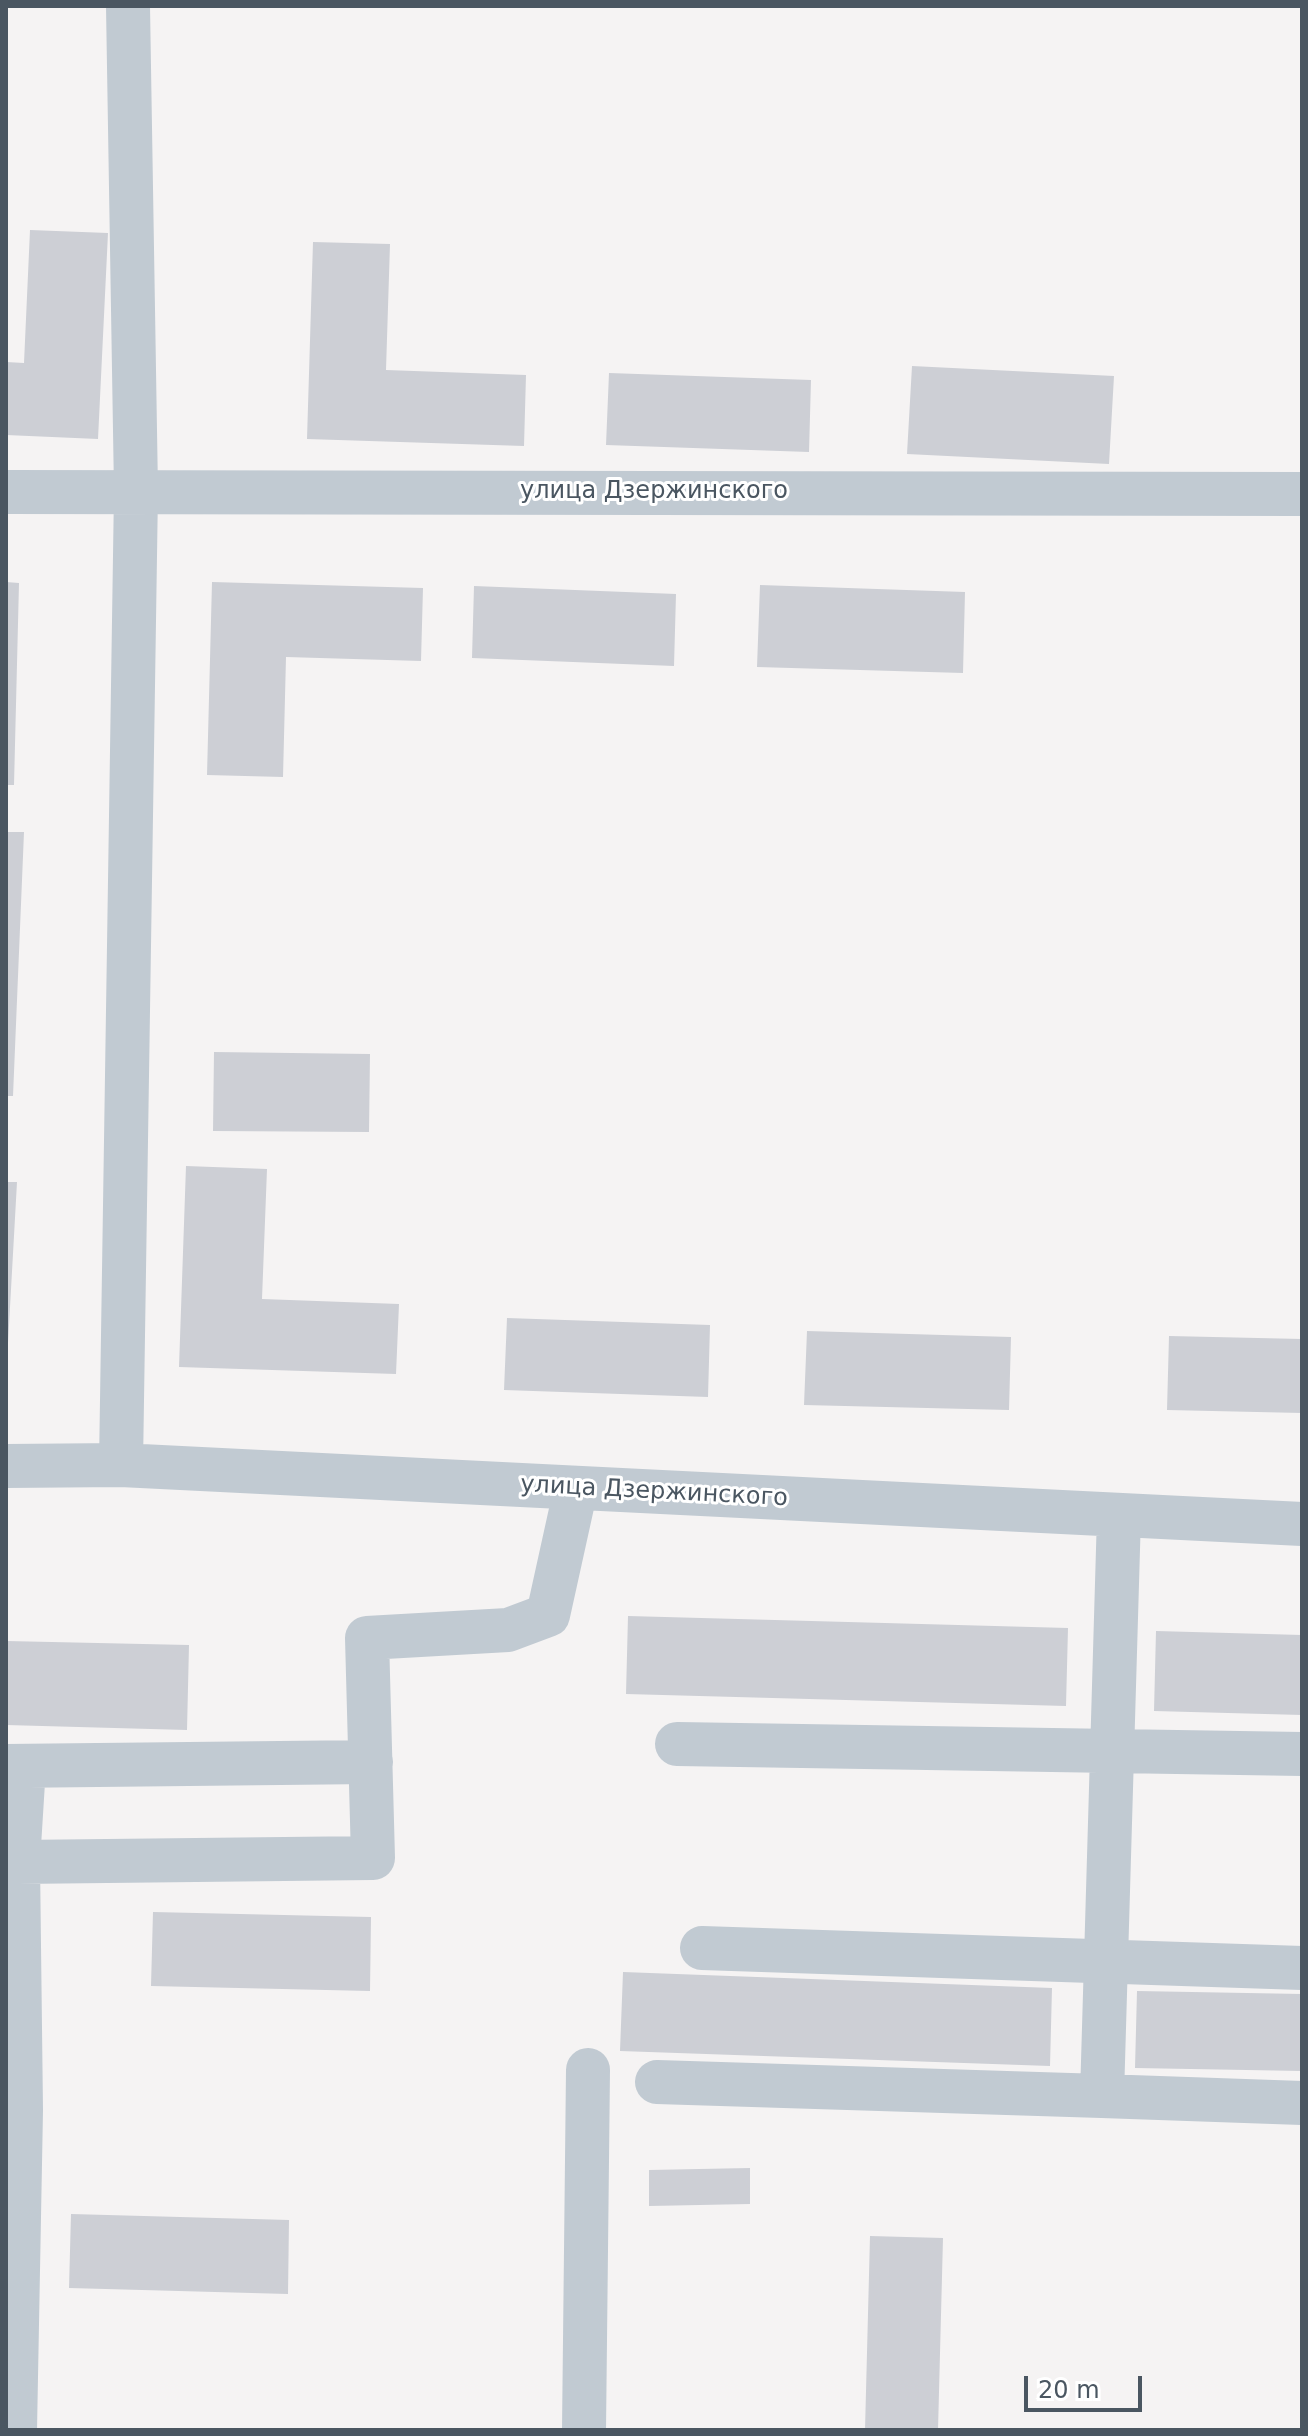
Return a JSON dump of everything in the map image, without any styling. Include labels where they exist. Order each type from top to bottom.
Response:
[{"type":"street","points":[[121,1465],[136,491],[128,6]]},
{"type":"street","name":"улица Дзержинского","points":[[6,492],[1302,494]]},
{"type":"street","name":"улица Дзержинского","points":[[6,1466],[121,1465],[1302,1524]]},
{"type":"street","points":[[18,1862],[373,1858],[367,1638],[508,1630],[548,1615],[576,1488]]},
{"type":"street","points":[[1102,2096],[1119,1515]]},
{"type":"street","points":[[677,1744],[1302,1754]]},
{"type":"street","points":[[15,2430],[21,2110],[15,1766],[371,1762]]},
{"type":"street","points":[[702,1948],[1302,1968]]},
{"type":"street","points":[[584,2430],[588,2070]]},
{"type":"street","points":[[657,2082],[1302,2103]]},
{"type":"building","points":[[30,230],[108,233],[98,439],[6,435],[6,362],[24,363]]},
{"type":"building","points":[[313,242],[390,244],[386,370],[526,375],[524,446],[307,439]]},
{"type":"building","points":[[912,366],[1114,376],[1109,464],[907,454]]},
{"type":"building","points":[[609,373],[811,380],[809,452],[606,445]]},
{"type":"building","points":[[6,582],[19,583],[14,785],[6,785]]},
{"type":"building","points":[[212,582],[423,588],[421,661],[286,657],[283,777],[207,775]]},
{"type":"building","points":[[760,585],[965,592],[963,673],[757,667]]},
{"type":"building","points":[[474,586],[676,594],[674,666],[472,658]]},
{"type":"building","points":[[6,832],[24,832],[13,1096],[6,1096]]},
{"type":"building","points":[[214,1052],[370,1054],[369,1132],[213,1131]]},
{"type":"building","points":[[186,1166],[267,1169],[262,1299],[399,1304],[396,1374],[179,1367]]},
{"type":"building","points":[[6,1182],[17,1182],[8,1343],[6,1343]]},
{"type":"building","points":[[507,1318],[710,1325],[708,1397],[504,1390]]},
{"type":"building","points":[[807,1331],[1011,1337],[1009,1410],[804,1405]]},
{"type":"building","points":[[1169,1336],[1302,1339],[1302,1413],[1167,1410]]},
{"type":"building","points":[[628,1616],[1068,1628],[1066,1706],[626,1694]]},
{"type":"building","points":[[1156,1631],[1302,1635],[1302,1715],[1154,1711]]},
{"type":"building","points":[[6,1641],[189,1645],[187,1730],[6,1725]]},
{"type":"building","points":[[153,1912],[371,1917],[370,1991],[151,1986]]},
{"type":"building","points":[[623,1972],[1052,1988],[1050,2066],[620,2051]]},
{"type":"building","points":[[1137,1991],[1302,1994],[1302,2071],[1135,2068]]},
{"type":"building","points":[[750,2168],[750,2204],[649,2206],[649,2170]]},
{"type":"building","points":[[71,2214],[289,2220],[288,2294],[69,2288]]},
{"type":"building","points":[[870,2236],[943,2238],[938,2430],[865,2430]]}]
